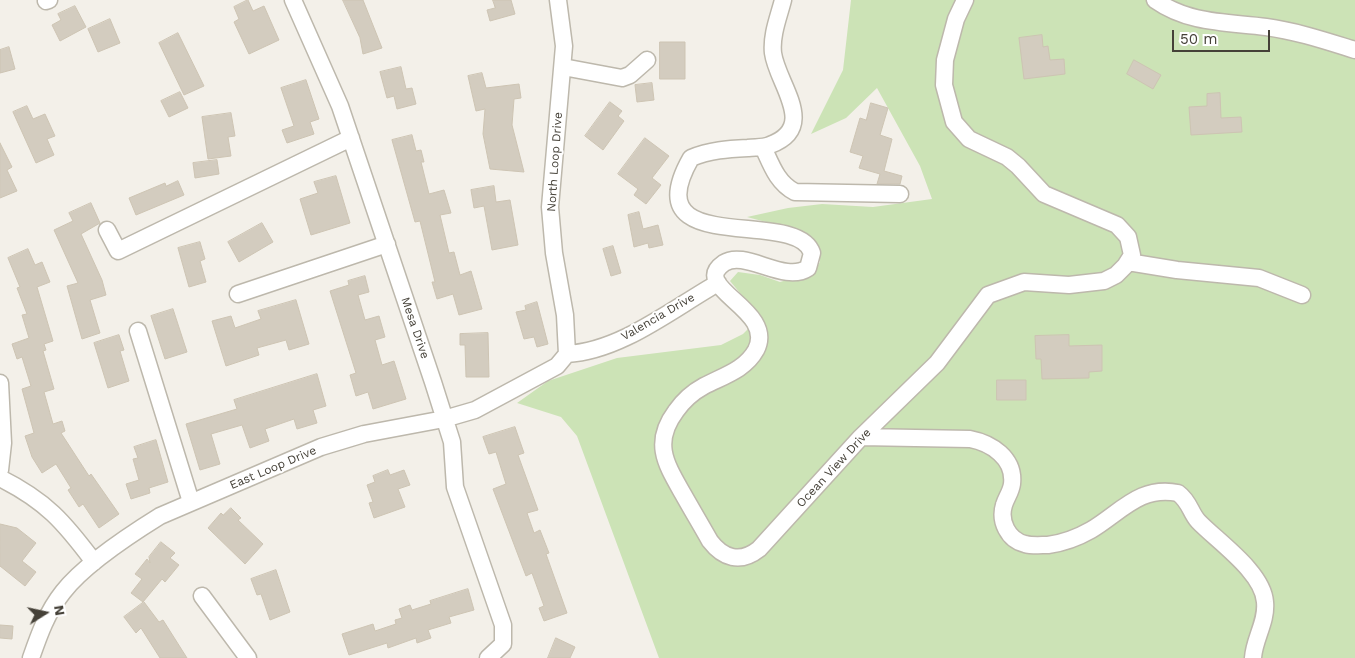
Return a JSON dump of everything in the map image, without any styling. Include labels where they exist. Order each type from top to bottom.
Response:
[{"type":"street","name":"Mesa Drive","points":[[293,0],[337,98],[452,442],[455,487],[503,625],[503,644],[488,658]]},
{"type":"street","name":"North Loop Drive","points":[[558,0],[564,46],[550,207],[554,253],[565,315],[567,354]]},
{"type":"street","points":[[718,283],[716,274],[719,268],[730,261],[791,272],[804,270],[811,264],[810,249],[795,238],[769,232],[717,226],[695,220],[680,204],[679,190],[683,172],[691,158],[712,150],[769,146],[787,135],[794,121],[794,106],[778,72],[773,52],[773,37],[783,0]]},
{"type":"street","points":[[965,0],[956,19],[945,60],[944,85],[954,122],[969,140],[1007,157],[1044,194],[1093,214],[1122,230],[1132,247],[1132,255],[1128,262],[1177,270],[1259,278],[1302,295]]},
{"type":"street","points":[[1155,0],[1172,10],[1202,20],[1267,27],[1355,50]]},
{"type":"street","points":[[563,67],[622,78],[630,75],[647,60]]},
{"type":"street","points":[[107,230],[118,251],[351,138]]},
{"type":"street","points":[[762,147],[775,174],[786,188],[795,192],[900,194]]},
{"type":"street","points":[[238,294],[387,244]]},
{"type":"street","name":"Ocean View Drive","points":[[718,283],[723,292],[747,310],[754,319],[758,331],[758,346],[749,360],[739,368],[702,387],[680,405],[666,428],[663,449],[667,466],[717,550],[725,555],[743,558],[759,549],[861,437],[938,363],[988,295],[1024,282],[1069,285],[1104,280],[1116,275],[1128,262]]},
{"type":"street","name":"Valencia Drive","points":[[567,354],[584,353],[635,332],[718,283]]},
{"type":"street","points":[[138,331],[191,502]]},
{"type":"street","name":"East Loop Drive","points":[[31,658],[50,611],[63,591],[94,562],[160,516],[321,447],[364,434],[444,419],[475,410],[507,395],[557,366],[567,354]]},
{"type":"street","points":[[0,384],[3,443],[0,470]]},
{"type":"street","points":[[861,437],[970,439],[983,441],[995,448],[1008,464],[1012,474],[1010,493],[1002,514],[1004,524],[1014,539],[1028,545],[1054,544],[1077,537],[1092,530],[1137,498],[1148,494],[1159,491],[1178,493],[1191,506],[1196,520],[1246,568],[1263,591],[1265,599],[1264,617],[1254,646],[1253,658]]},
{"type":"street","points":[[0,478],[23,490],[53,512],[94,562]]},
{"type":"street","points":[[202,596],[248,658]]},
{"type":"green space","points":[[851,0],[1355,0],[1355,658],[659,658],[577,436],[561,417],[517,403],[548,381],[617,358],[721,345],[743,334],[760,317],[730,281],[738,272],[760,275],[780,282],[814,272],[820,262],[818,246],[796,230],[747,217],[788,208],[822,204],[873,207],[932,199],[920,166],[877,88],[846,118],[811,134],[843,70]]},
{"type":"building","points":[[248,0],[253,11],[264,6],[279,40],[249,54],[234,22],[239,19],[234,7]]},
{"type":"building","points":[[343,0],[363,0],[382,48],[363,54],[360,38]]},
{"type":"building","points":[[493,0],[511,0],[515,14],[490,21],[487,10],[495,8]]},
{"type":"building","points":[[75,6],[86,27],[60,41],[52,25],[61,20],[58,14]]},
{"type":"building","points":[[110,19],[120,43],[98,52],[88,29]]},
{"type":"building","points":[[178,33],[204,86],[184,95],[159,43]]},
{"type":"building","points":[[1042,35],[1043,47],[1048,46],[1050,60],[1064,59],[1065,74],[1024,79],[1019,38]]},
{"type":"building","points":[[660,42],[685,42],[685,79],[660,79]]},
{"type":"building","points":[[9,47],[15,69],[0,73],[0,50]]},
{"type":"building","points":[[1134,60],[1161,75],[1153,89],[1127,74]]},
{"type":"building","points":[[401,67],[406,89],[412,88],[416,104],[397,109],[394,96],[387,98],[380,72]]},
{"type":"building","points":[[482,73],[486,88],[519,84],[521,98],[514,99],[512,125],[524,172],[490,169],[483,134],[485,109],[476,111],[468,76]]},
{"type":"building","points":[[306,80],[319,119],[310,122],[314,134],[287,143],[282,130],[294,126],[281,88]]},
{"type":"building","points":[[652,83],[654,100],[637,102],[635,85]]},
{"type":"building","points":[[180,92],[188,108],[169,117],[161,101]]},
{"type":"building","points":[[1220,93],[1221,118],[1241,117],[1242,132],[1191,135],[1189,107],[1207,106],[1207,94]]},
{"type":"building","points":[[610,102],[622,111],[618,116],[624,121],[603,150],[585,136]]},
{"type":"building","points":[[871,103],[888,108],[880,135],[892,139],[884,171],[902,176],[900,184],[877,184],[880,174],[859,168],[863,156],[850,152],[860,118],[866,120]]},
{"type":"building","points":[[27,106],[33,119],[45,114],[55,136],[47,139],[54,155],[36,163],[13,112]]},
{"type":"building","points":[[231,113],[235,136],[228,137],[231,156],[208,159],[202,117]]},
{"type":"building","points":[[412,135],[416,151],[421,150],[424,162],[421,162],[429,194],[444,190],[451,213],[440,215],[449,253],[454,252],[460,275],[471,271],[482,309],[459,315],[453,294],[437,299],[432,282],[435,282],[420,221],[415,222],[392,140]]},
{"type":"building","points":[[645,138],[669,156],[652,178],[661,185],[646,204],[634,195],[638,189],[618,174]]},
{"type":"building","points":[[0,143],[12,167],[7,170],[17,191],[0,198]]},
{"type":"building","points":[[217,160],[219,174],[195,178],[193,163]]},
{"type":"building","points":[[336,176],[350,223],[311,235],[300,199],[318,193],[314,182]]},
{"type":"building","points":[[178,181],[184,195],[136,215],[129,198],[165,183],[166,186]]},
{"type":"building","points":[[494,186],[496,202],[510,200],[518,245],[492,250],[484,206],[474,208],[471,190]]},
{"type":"building","points":[[91,203],[100,223],[81,234],[102,280],[106,295],[90,300],[100,333],[82,339],[67,286],[78,283],[54,230],[73,221],[69,213]]},
{"type":"building","points":[[639,212],[643,229],[658,225],[663,245],[649,248],[648,243],[634,247],[628,215]]},
{"type":"building","points":[[262,223],[273,242],[239,262],[228,242]]},
{"type":"building","points":[[200,242],[205,259],[200,261],[206,282],[189,287],[178,248]]},
{"type":"building","points":[[613,246],[621,273],[611,276],[603,249]]},
{"type":"building","points":[[28,249],[35,265],[42,262],[50,282],[37,287],[53,341],[44,344],[46,350],[43,351],[54,389],[44,392],[53,424],[62,421],[65,431],[61,433],[89,476],[91,474],[119,514],[99,528],[83,504],[79,507],[68,490],[71,488],[56,464],[42,473],[32,457],[25,436],[34,433],[22,389],[31,386],[22,357],[17,359],[12,344],[29,338],[22,315],[27,314],[17,288],[20,287],[8,258]]},
{"type":"building","points":[[365,276],[369,292],[358,295],[365,320],[379,316],[385,337],[375,340],[382,365],[394,361],[406,399],[373,409],[368,392],[356,396],[350,375],[356,373],[330,291],[349,285],[348,281]]},
{"type":"building","points":[[296,300],[309,344],[289,350],[286,340],[257,348],[259,355],[226,366],[212,321],[231,316],[235,328],[261,319],[258,311]]},
{"type":"building","points":[[537,302],[548,344],[537,347],[534,337],[524,339],[516,312],[526,310],[525,306]]},
{"type":"building","points":[[173,309],[187,352],[165,359],[151,316]]},
{"type":"building","points":[[488,333],[489,377],[466,377],[465,345],[460,345],[460,334]]},
{"type":"building","points":[[119,335],[124,350],[120,351],[129,381],[108,388],[94,343]]},
{"type":"building","points":[[1069,335],[1069,346],[1102,345],[1102,371],[1089,372],[1089,378],[1042,379],[1041,359],[1036,359],[1035,336]]},
{"type":"building","points":[[317,374],[326,406],[313,410],[317,423],[297,429],[294,419],[265,429],[269,441],[250,448],[242,425],[211,434],[220,464],[200,470],[186,424],[237,409],[234,400]]},
{"type":"building","points":[[997,380],[1026,380],[1026,400],[997,400]]},
{"type":"building","points":[[515,427],[524,453],[518,455],[538,510],[527,513],[534,533],[540,530],[549,553],[546,554],[567,613],[544,621],[539,608],[544,606],[532,573],[526,576],[493,489],[506,484],[496,452],[489,454],[483,437]]},
{"type":"building","points":[[156,440],[168,482],[149,488],[150,493],[131,499],[126,484],[139,480],[133,459],[138,458],[134,447]]},
{"type":"building","points":[[388,470],[390,475],[404,470],[410,485],[398,489],[405,507],[374,518],[369,503],[373,502],[367,485],[375,482],[373,476]]},
{"type":"building","points":[[231,508],[241,518],[238,520],[263,544],[245,564],[208,528],[221,513],[223,515]]},
{"type":"building","points":[[0,524],[17,528],[36,543],[22,561],[36,572],[25,586],[0,566]]},
{"type":"building","points":[[161,542],[175,553],[170,558],[179,565],[165,582],[162,579],[143,602],[131,593],[142,579],[135,574],[147,559],[150,563],[149,557]]},
{"type":"building","points":[[276,570],[290,612],[270,620],[261,594],[257,595],[251,579]]},
{"type":"building","points":[[468,589],[474,610],[449,617],[451,623],[428,630],[431,638],[417,643],[416,638],[388,648],[387,643],[349,655],[342,634],[373,624],[375,631],[396,624],[395,620],[402,618],[399,609],[410,605],[412,610],[431,604],[430,601]]},
{"type":"building","points":[[144,602],[159,622],[163,620],[187,658],[160,658],[141,628],[136,633],[124,617]]},
{"type":"building","points":[[0,625],[13,626],[12,639],[0,638]]},
{"type":"building","points":[[556,638],[575,647],[570,658],[548,658]]}]
